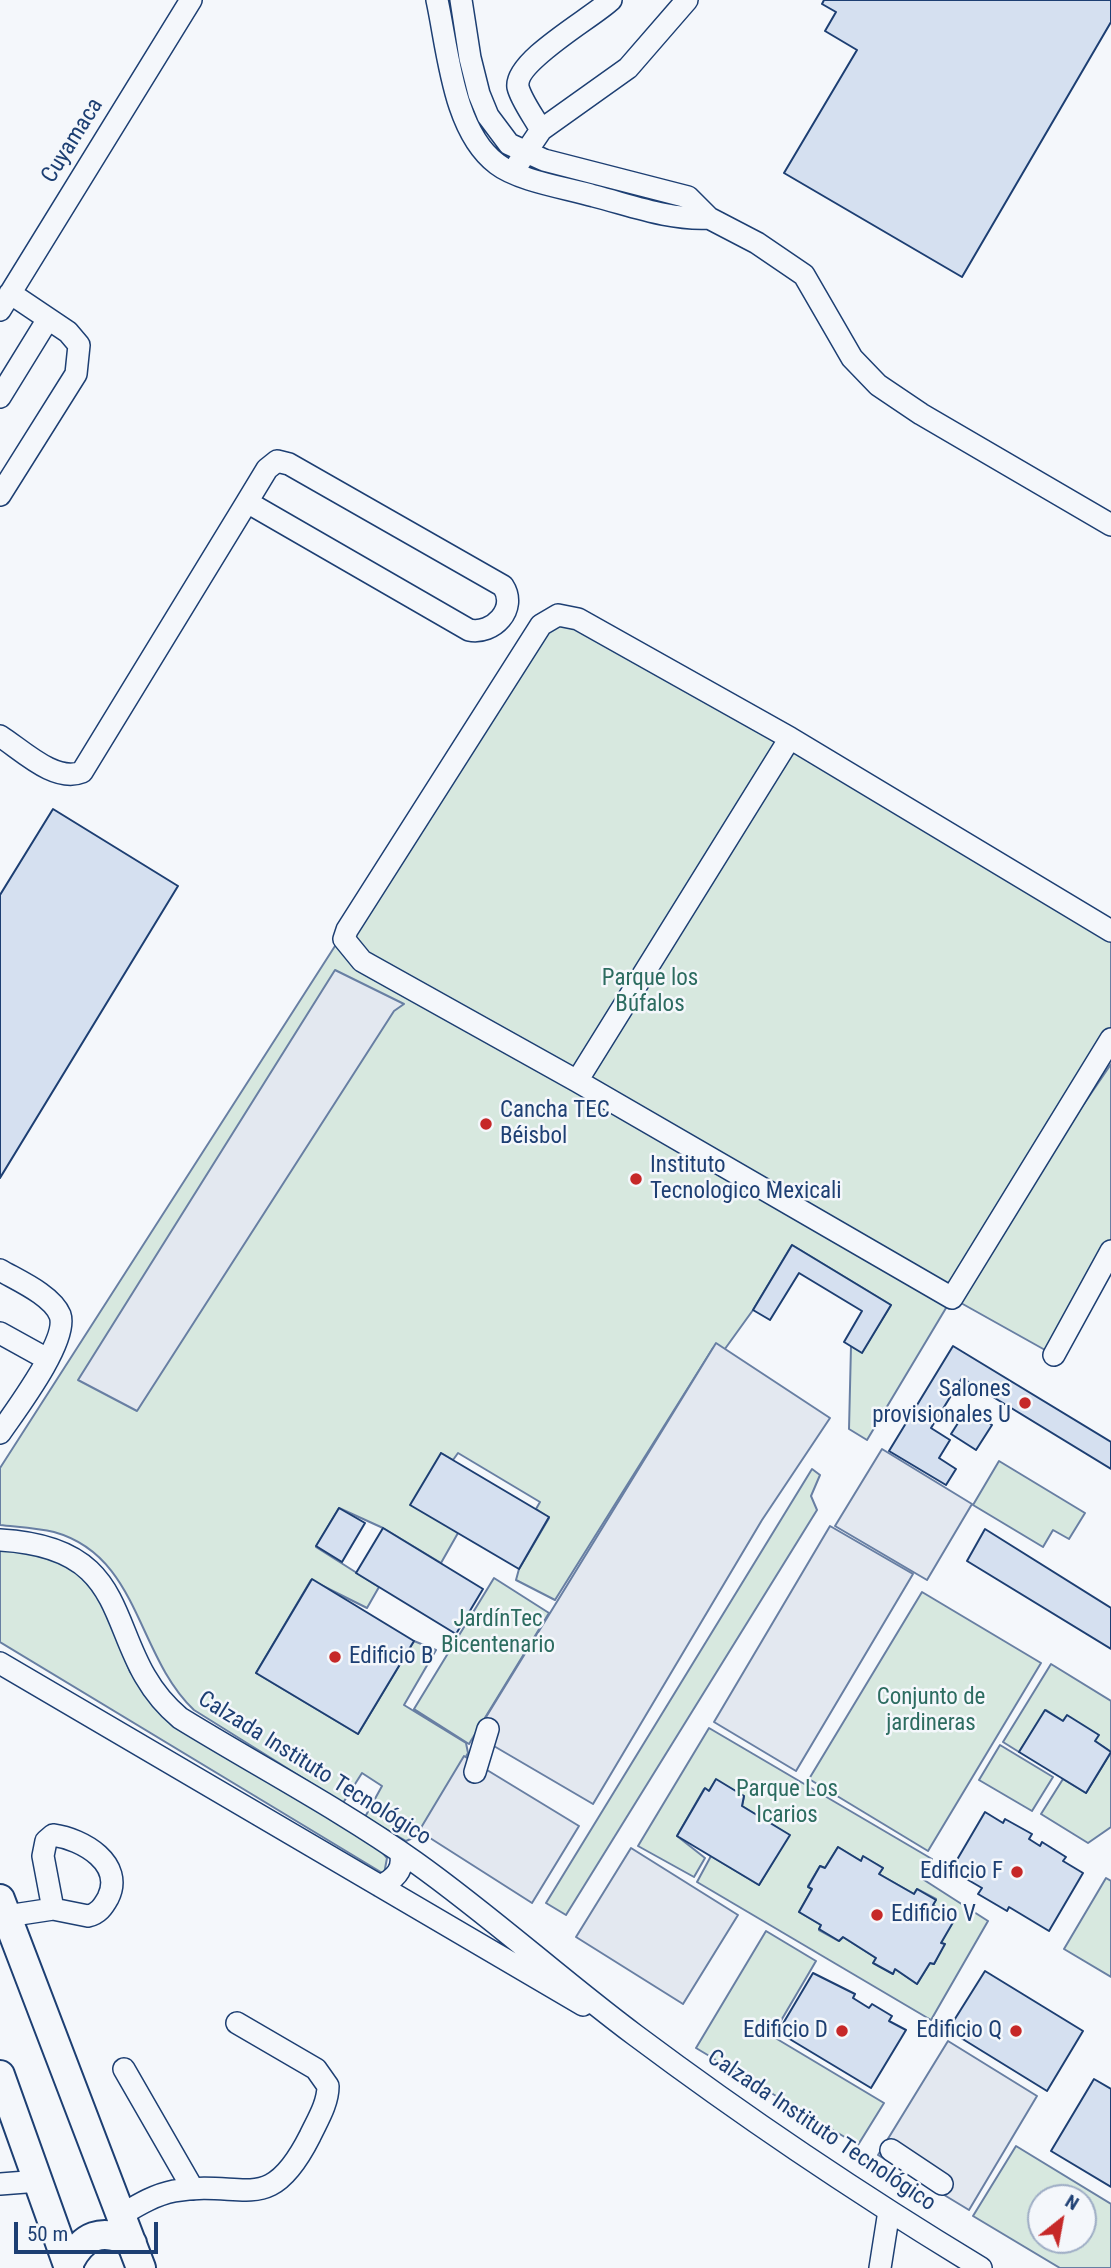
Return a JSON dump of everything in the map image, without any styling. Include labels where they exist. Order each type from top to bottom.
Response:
[{"type":"main road","points":[[3,1908],[137,2255]]},
{"type":"main road","points":[[0,2075],[68,2266]]},
{"type":"main road","points":[[68,2266],[80,2244],[98,2234],[110,2234],[137,2255]]},
{"type":"street","name":"Cuyamaca","points":[[5,301],[191,0]]},
{"type":"street","points":[[437,0],[449,65],[469,127],[481,147],[497,164],[513,172],[680,220],[709,218]]},
{"type":"street","points":[[461,0],[470,58],[488,116],[509,144],[525,154],[688,197],[709,218],[757,243],[804,275],[852,358],[878,385],[920,414],[1111,525]]},
{"type":"street","points":[[541,130],[518,87],[520,75],[543,50],[611,0]]},
{"type":"street","points":[[513,172],[541,130],[628,68],[687,0]]},
{"type":"street","points":[[0,495],[76,374],[79,345],[68,332],[48,319],[5,301]]},
{"type":"street","points":[[0,397],[48,319]]},
{"type":"street","points":[[0,736],[59,773],[70,777],[82,772],[267,469],[278,461],[289,464],[503,586],[508,593],[508,606],[494,627],[481,633],[469,630],[247,502]]},
{"type":"street","points":[[1111,930],[790,737],[578,619],[558,615],[541,625],[347,930],[346,946],[362,961],[577,1081],[952,1298],[1111,1039]]},
{"type":"street","points":[[577,1081],[790,737]]},
{"type":"street","points":[[1054,1355],[1111,1251]]},
{"type":"street","points":[[0,1270],[46,1299],[59,1314],[61,1328],[47,1359],[0,1433]]},
{"type":"street","points":[[0,1333],[47,1359]]},
{"type":"street","name":"Calzada Instituto Tecnológico","points":[[0,1540],[44,1545],[75,1558],[107,1592],[149,1683],[170,1711],[400,1852],[544,1960],[634,2034]]},
{"type":"street","name":"Calzada Instituto Tecnológico","points":[[0,1663],[634,2034],[889,2211],[981,2268]]},
{"type":"street","points":[[475,1772],[488,1729]]},
{"type":"street","points":[[380,1886],[395,1878],[400,1871],[400,1852]]},
{"type":"street","points":[[3,1908],[53,1909]]},
{"type":"street","points":[[121,2215],[158,2195],[193,2189],[258,2190],[283,2179],[309,2138],[328,2093],[326,2080],[316,2069],[237,2023]]},
{"type":"street","points":[[124,2069],[193,2189]]},
{"type":"street","points":[[891,2150],[942,2184]]},
{"type":"street","points":[[0,2184],[39,2181]]},
{"type":"street","points":[[880,2268],[889,2211]]},
{"type":"green space","name":"Parque los Búfalos","points":[[558,615],[1111,931],[1111,1039],[965,1279],[1111,1064],[1111,1251],[1054,1355],[952,1298],[867,1440],[849,1429],[851,1346],[862,1352],[891,1305],[792,1245],[753,1310],[722,1353],[713,1348],[555,1600],[516,1580],[519,1569],[549,1518],[536,1509],[540,1502],[458,1453],[453,1460],[441,1453],[458,1533],[441,1563],[383,1528],[339,1508],[316,1547],[379,1587],[367,1608],[311,1580],[256,1673],[358,1734],[414,1641],[436,1650],[404,1705],[466,1743],[468,1753],[422,1834],[406,1841],[365,1817],[382,1786],[362,1773],[343,1803],[194,1710],[175,1688],[121,1584],[104,1562],[82,1544],[54,1532],[0,1525],[0,1468],[541,625]]},
{"type":"green space","points":[[999,1461],[1085,1513],[1069,1539],[1053,1530],[1043,1547],[973,1505]]},
{"type":"green space","points":[[812,1469],[820,1475],[811,1496],[817,1510],[566,1915],[546,1903]]},
{"type":"green space","points":[[0,1541],[68,1563],[101,1598],[130,1672],[172,1725],[377,1846],[387,1858],[384,1874],[0,1642]]},
{"type":"green space","name":"JardínTec Bicentenario","points":[[494,1578],[549,1613],[469,1744],[414,1709]]},
{"type":"green space","name":"Conjunto de jardineras","points":[[922,1592],[1041,1663],[928,1851],[809,1779]]},
{"type":"green space","points":[[1051,1664],[1111,1701],[1111,1752],[1067,1716],[1063,1721],[1046,1710],[1019,1752],[1003,1742]]},
{"type":"green space","name":"Parque Los Icarios","points":[[709,1728],[932,1859],[921,1878],[988,1921],[931,2020],[697,1882],[711,1856],[759,1885],[789,1835],[742,1806],[744,1796],[716,1780],[709,1791],[704,1789],[677,1836],[705,1858],[694,1877],[638,1846]],"holes":[[[838,1847],[861,1861],[863,1857],[883,1868],[879,1874],[914,1894],[917,1889],[936,1899],[933,1905],[954,1918],[934,1964],[930,1963],[917,1984],[895,1969],[893,1974],[874,1963],[876,1958],[843,1937],[839,1941],[819,1930],[821,1925],[799,1912],[812,1889],[808,1886],[820,1866],[825,1868]]]},
{"type":"green space","points":[[1000,1745],[1053,1777],[1032,1811],[979,1780]]},
{"type":"green space","points":[[1111,1752],[1111,1827],[1088,1843],[1041,1814],[1063,1779],[1086,1793]]},
{"type":"green space","points":[[1106,1878],[1111,1881],[1111,1977],[1064,1949]]},
{"type":"green space","points":[[766,1931],[816,1961],[772,2036],[884,2103],[858,2145],[696,2048]]},
{"type":"green space","points":[[1016,2146],[1078,2184],[1027,2184],[1027,2248],[973,2216]]},
{"type":"green space","points":[[1097,2195],[1111,2204],[1111,2268],[1060,2268],[1037,2254],[1097,2254]]},
{"type":"shaded area","points":[[335,970],[404,1004],[394,1011],[137,1411],[78,1380]]},
{"type":"shaded area","points":[[716,1343],[830,1418],[762,1520],[593,1804],[475,1735]]},
{"type":"shaded area","points":[[882,1449],[972,1504],[927,1580],[835,1526]]},
{"type":"shaded area","points":[[830,1526],[913,1574],[796,1771],[714,1722]]},
{"type":"shaded area","points":[[464,1756],[579,1826],[532,1903],[419,1831]]},
{"type":"shaded area","points":[[631,1848],[738,1915],[683,2004],[576,1937]]},
{"type":"shaded area","points":[[948,2041],[1037,2096],[969,2210],[878,2155]]},
{"type":"building","points":[[824,0],[1111,0],[1111,22],[962,277],[784,173],[857,50],[825,31],[836,12],[822,4]]},
{"type":"building","points":[[53,809],[178,886],[0,1178],[0,895]]},
{"type":"building","points":[[792,1245],[891,1305],[862,1353],[844,1342],[862,1311],[799,1273],[770,1320],[753,1310]]},
{"type":"building","name":"Salones provisionales U","points":[[953,1346],[1111,1442],[1111,1469],[962,1378],[931,1428],[950,1440],[939,1458],[956,1469],[946,1485],[889,1451]]},
{"type":"building","points":[[967,1409],[992,1425],[976,1450],[951,1434]]},
{"type":"building","points":[[441,1453],[549,1517],[519,1569],[410,1505]]},
{"type":"building","points":[[339,1508],[365,1523],[342,1562],[316,1546]]},
{"type":"building","points":[[383,1528],[483,1589],[456,1634],[356,1573]]},
{"type":"building","points":[[985,1529],[1111,1608],[1111,1649],[967,1561]]},
{"type":"building","name":"Edificio B","points":[[312,1579],[414,1641],[358,1734],[256,1673]]},
{"type":"building","points":[[1045,1710],[1063,1721],[1067,1715],[1099,1735],[1095,1741],[1111,1752],[1086,1793],[1019,1752]]},
{"type":"building","points":[[716,1779],[744,1796],[742,1806],[790,1835],[759,1885],[677,1836],[705,1788],[709,1791]]},
{"type":"building","name":"Edificio F","points":[[985,1812],[1003,1823],[1005,1819],[1032,1834],[1029,1839],[1040,1846],[1042,1842],[1066,1857],[1063,1861],[1083,1873],[1049,1931],[1009,1907],[1007,1911],[978,1894],[982,1888],[951,1870]]},
{"type":"building","name":"Edificio V","points":[[838,1847],[861,1861],[863,1856],[883,1868],[879,1874],[914,1894],[917,1889],[936,1900],[933,1905],[955,1919],[941,1943],[945,1944],[934,1964],[930,1963],[917,1984],[895,1969],[893,1974],[873,1963],[876,1958],[843,1937],[839,1941],[819,1929],[821,1925],[799,1912],[812,1889],[808,1887],[820,1866],[825,1868]]},
{"type":"building","name":"Edificio Q","points":[[985,1971],[1083,2031],[1047,2091],[948,2030]]},
{"type":"building","name":"Edificio D","points":[[813,1973],[855,1994],[853,1998],[869,2008],[872,2004],[892,2016],[889,2021],[906,2030],[871,2088],[778,2032]]},
{"type":"building","points":[[1094,2079],[1111,2089],[1111,2187],[1051,2151]]},
{"type":"place","name":"Cancha TEC Béisbol","points":[[486,1124]]},
{"type":"place","name":"Instituto Tecnologico Mexicali","points":[[636,1179]]},
{"type":"place","name":"Salones provisionales U","points":[[1025,1403]]},
{"type":"place","name":"Edificio B","points":[[335,1657]]},
{"type":"place","name":"Edificio F","points":[[1017,1872]]},
{"type":"place","name":"Edificio V","points":[[877,1915]]},
{"type":"place","name":"Edificio D","points":[[842,2031]]},
{"type":"place","name":"Edificio Q","points":[[1016,2031]]}]
